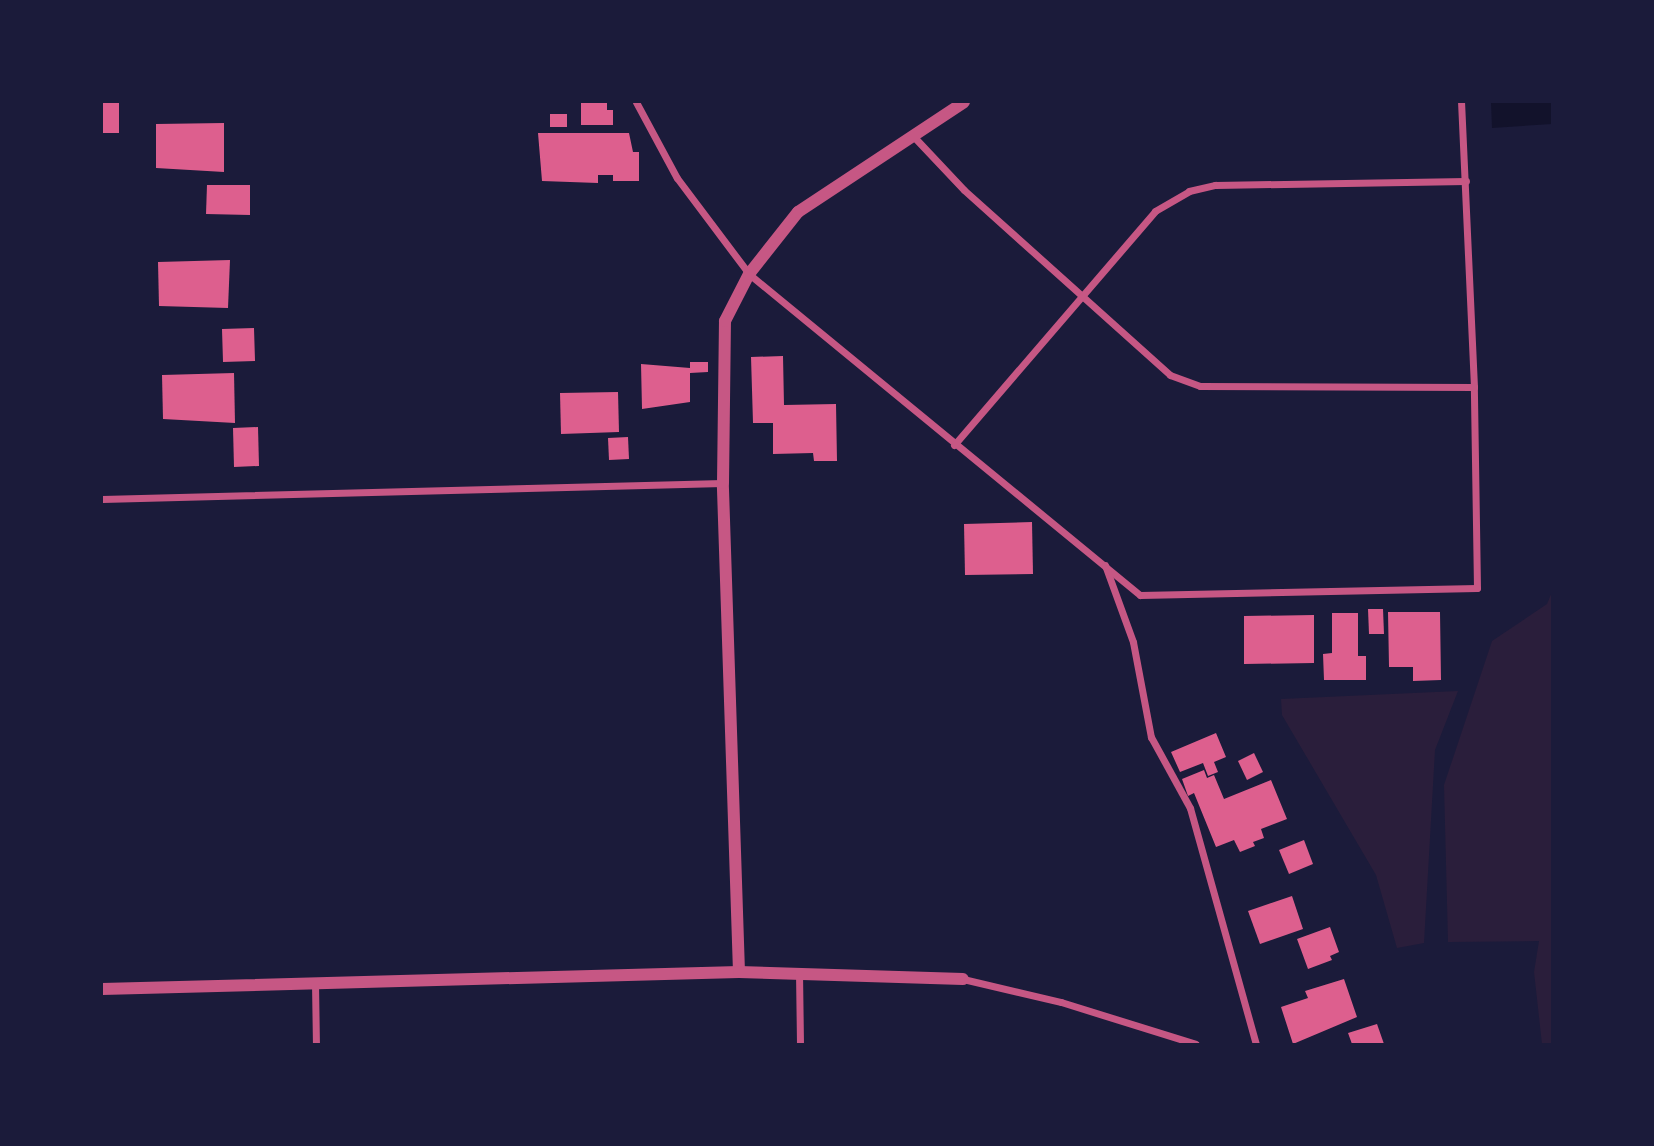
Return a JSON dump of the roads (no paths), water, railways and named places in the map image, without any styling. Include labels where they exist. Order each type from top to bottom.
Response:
[{"type":"street","points":[[636,102],[677,178],[749,274],[1140,595],[1477,588],[1474,387],[1461,102]]},
{"type":"street","points":[[739,972],[723,483],[725,321],[749,274],[798,212],[915,138],[964,102]]},
{"type":"street","points":[[915,138],[1170,375],[1200,386],[1474,387]]},
{"type":"street","points":[[954,445],[1080,294],[1155,211],[1189,191],[1215,185],[1466,181]]},
{"type":"street","points":[[102,499],[723,483]]},
{"type":"street","points":[[1104,564],[1133,642],[1151,737],[1191,808],[1256,1045]]},
{"type":"street","points":[[102,989],[739,972],[963,979],[1061,1002],[1196,1045]]},
{"type":"street","points":[[799,972],[800,1045]]},
{"type":"street","points":[[315,982],[316,1045]]}]
